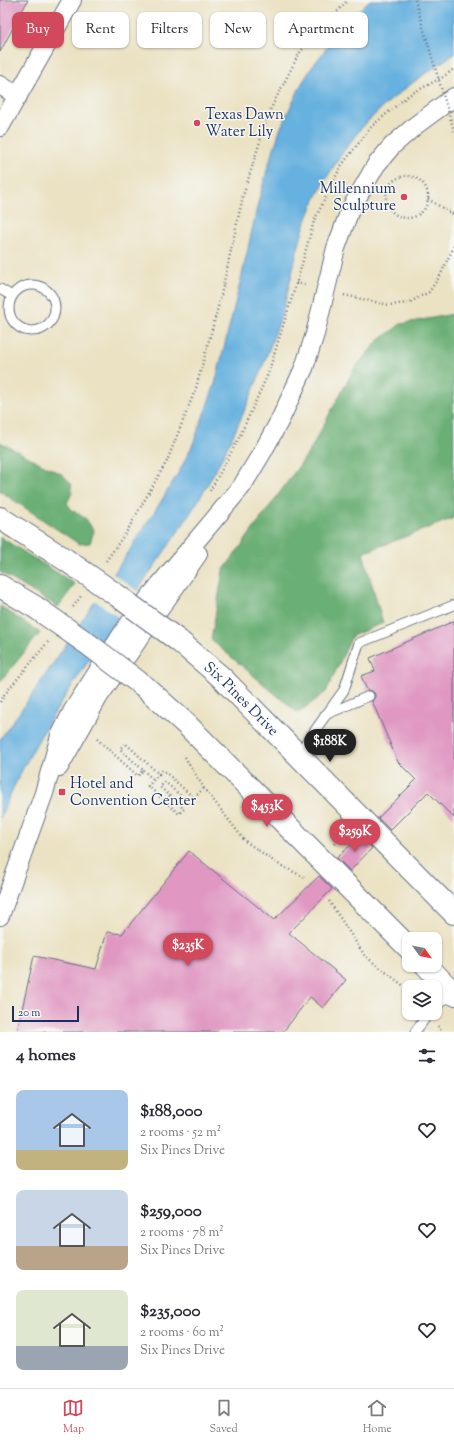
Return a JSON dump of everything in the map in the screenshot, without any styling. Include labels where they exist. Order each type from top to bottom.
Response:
[{"type":"street","points":[[0,127],[72,0]]},
{"type":"street","points":[[0,85],[18,96]]},
{"type":"street","points":[[0,916],[44,793],[60,736],[73,710],[126,628],[151,595],[242,486],[277,426],[295,390],[315,334],[336,248],[350,210],[376,165],[392,146],[416,125],[454,97]]},
{"type":"street","name":"Six Pines Drive","points":[[0,518],[66,560],[118,596],[179,641],[221,677],[454,913]]},
{"type":"street","points":[[0,586],[35,607],[88,644],[145,687],[187,725],[402,941]]},
{"type":"street","points":[[433,972],[454,993]]},
{"type":"lane","points":[[31,285],[45,289],[54,300],[54,315],[44,327],[37,331],[23,329],[16,325],[11,319],[9,304],[12,296],[23,287],[31,285]]},
{"type":"lane","points":[[0,288],[12,296]]},
{"type":"lane","points":[[298,754],[344,690],[360,643],[454,605]]},
{"type":"lane","points":[[325,716],[370,696]]},
{"type":"lane","points":[[442,1002],[454,993]]},
{"type":"lane","points":[[415,1032],[424,1020]]},
{"type":"path","points":[[105,563],[127,531],[167,461],[196,388],[220,300],[243,196],[269,112],[300,52],[348,0]]},
{"type":"path","points":[[415,0],[454,131]]},
{"type":"path","points":[[209,492],[238,440],[268,374],[314,222],[341,166],[372,126],[409,95],[443,77],[454,69]]},
{"type":"path","points":[[400,177],[414,177],[420,180],[425,186],[428,192],[428,199],[427,206],[418,216],[404,218],[397,216],[392,212],[386,200],[386,193],[389,186],[400,177]]},
{"type":"path","points":[[428,199],[454,215]]},
{"type":"path","points":[[296,283],[366,301],[389,305],[408,303],[429,292],[440,276],[454,246]]},
{"type":"path","points":[[69,613],[83,594]]},
{"type":"path","points":[[0,702],[4,695],[52,637]]},
{"type":"path","points":[[97,739],[138,776],[143,770]]},
{"type":"path","points":[[154,780],[120,749],[125,743],[159,774]]},
{"type":"path","points":[[184,755],[204,788],[245,841],[278,864],[302,875],[307,880]]},
{"type":"path","points":[[194,798],[163,770],[148,786],[178,814],[184,809],[160,787],[165,782],[188,803],[194,798],[204,788]]},
{"type":"path","points":[[323,896],[329,901],[365,956],[402,985]]},
{"type":"green space","points":[[453,314],[454,518],[363,553],[383,623],[352,636],[326,692],[298,713],[211,640],[223,571],[309,452],[354,369],[378,341],[401,324]]},
{"type":"green space","points":[[0,442],[63,475],[71,483],[72,493],[67,503],[71,509],[86,519],[94,531],[90,543],[79,544],[0,491]]},
{"type":"green space","points":[[0,537],[75,584],[58,607],[0,572]]},
{"type":"green space","points":[[0,606],[40,633],[0,682]]},
{"type":"water","points":[[370,0],[454,0],[454,54],[429,71],[380,109],[350,142],[333,167],[318,193],[306,220],[282,313],[249,400],[230,442],[188,517],[89,661],[50,721],[31,753],[0,818],[0,739],[27,702],[127,554],[180,470],[193,444],[215,384],[258,203],[281,127],[302,83],[327,48],[368,48],[368,12],[357,12]]},
{"type":"pier","points":[[112,573],[139,592],[121,619],[94,600]]},
{"type":"building","points":[[0,0],[28,0],[22,12],[12,12],[12,30],[0,52]]},
{"type":"building","points":[[454,621],[454,818],[428,792],[390,830],[378,818],[416,780],[398,762],[372,701],[375,694],[372,691],[367,690],[361,676],[375,671],[370,658]]},
{"type":"building","points":[[360,836],[372,848],[350,871],[337,858]]},
{"type":"building","points":[[189,851],[274,920],[319,876],[332,889],[289,933],[346,980],[323,1008],[310,997],[283,1032],[17,1032],[34,956],[96,969],[107,932],[122,934]]},
{"type":"place","name":"Texas Dawn Water Lily","points":[[197,123]]},
{"type":"place","name":"Millennium Sculpture","points":[[404,197]]},
{"type":"place","name":"Hotel and Convention Center","points":[[62,792]]}]
